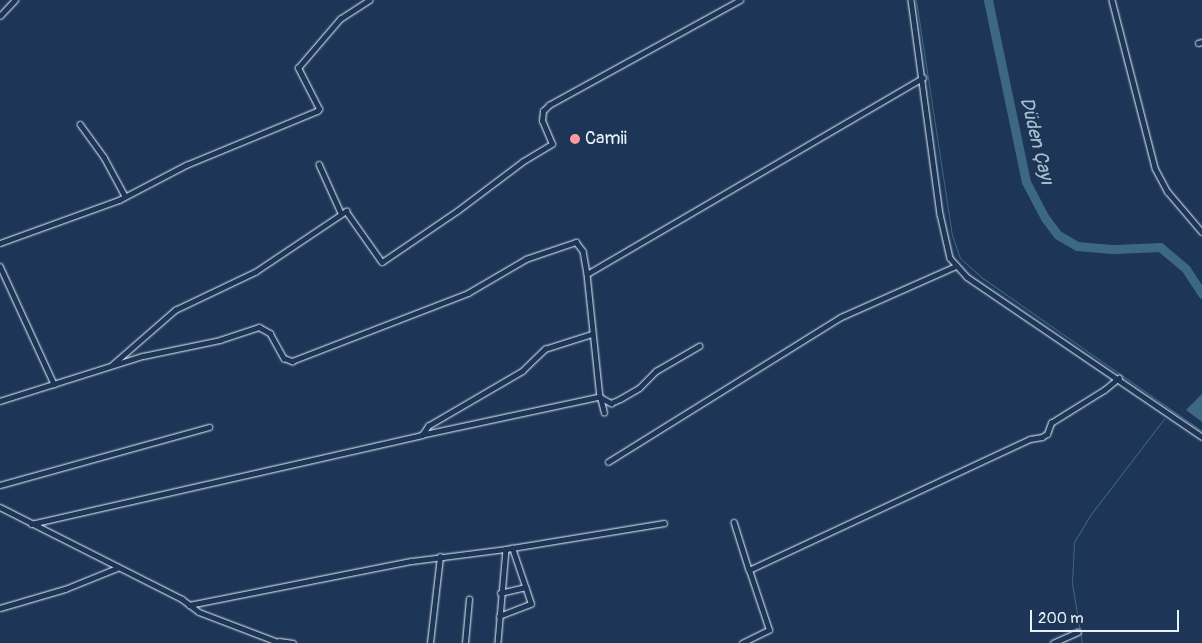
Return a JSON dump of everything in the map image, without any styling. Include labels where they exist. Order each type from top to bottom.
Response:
[{"type":"street","points":[[0,16],[16,0]]},
{"type":"street","points":[[0,243],[125,196],[186,165],[317,111],[320,109],[298,68],[340,19],[369,0]]},
{"type":"street","points":[[110,367],[176,310],[255,272],[341,213],[349,213],[374,254],[382,262],[457,211],[527,158],[552,144],[542,121],[543,111],[549,105],[740,0]]},
{"type":"street","points":[[911,0],[940,214],[946,249],[956,266],[967,277],[1119,378],[1202,437]]},
{"type":"street","points":[[1112,0],[1154,168],[1162,184],[1202,232]]},
{"type":"street","points":[[587,274],[923,78]]},
{"type":"street","points":[[80,124],[104,157],[125,196]]},
{"type":"street","points":[[319,164],[341,213]]},
{"type":"street","points":[[0,401],[110,367],[259,327],[267,330],[284,358],[292,361],[468,293],[526,259],[576,242],[583,251],[587,274],[592,334],[600,397],[604,413]]},
{"type":"street","points":[[0,266],[54,384]]},
{"type":"street","points":[[608,462],[833,322],[956,266]]},
{"type":"street","points":[[422,435],[428,426],[522,371],[545,349],[592,334]]},
{"type":"street","points":[[31,524],[422,435],[600,397],[611,403],[639,388],[656,371],[699,346]]},
{"type":"street","points":[[749,570],[1030,439],[1042,437],[1047,434],[1051,423],[1104,390],[1119,378]]},
{"type":"street","points":[[0,485],[209,427]]},
{"type":"street","points":[[0,507],[189,605],[199,612],[279,642],[293,643]]},
{"type":"street","points":[[734,522],[768,630],[742,643]]},
{"type":"street","points":[[189,605],[440,557],[509,549],[664,523]]},
{"type":"street","points":[[499,616],[531,604],[509,549]]},
{"type":"street","points":[[498,643],[500,593],[509,549]]},
{"type":"street","points":[[430,643],[440,557]]},
{"type":"street","points":[[0,608],[65,589],[117,568]]},
{"type":"street","points":[[500,593],[525,587]]},
{"type":"street","points":[[465,643],[469,599]]},
{"type":"street","points":[[1052,643],[1078,632]]},
{"type":"water","points":[[1202,394],[1202,422],[1186,410]]},
{"type":"waterway","points":[[916,0],[952,235],[960,258],[981,277],[1202,431]]},
{"type":"waterway","name":"Düden Çayı","points":[[988,0],[1026,182],[1045,218],[1058,235],[1077,246],[1115,249],[1160,247],[1186,269],[1202,294]]},
{"type":"waterway","points":[[1155,173],[1162,185]]},
{"type":"waterway","points":[[1082,643],[1072,583],[1074,542],[1091,514],[1164,419]]},
{"type":"place","name":"Camii","points":[[575,139]]}]
